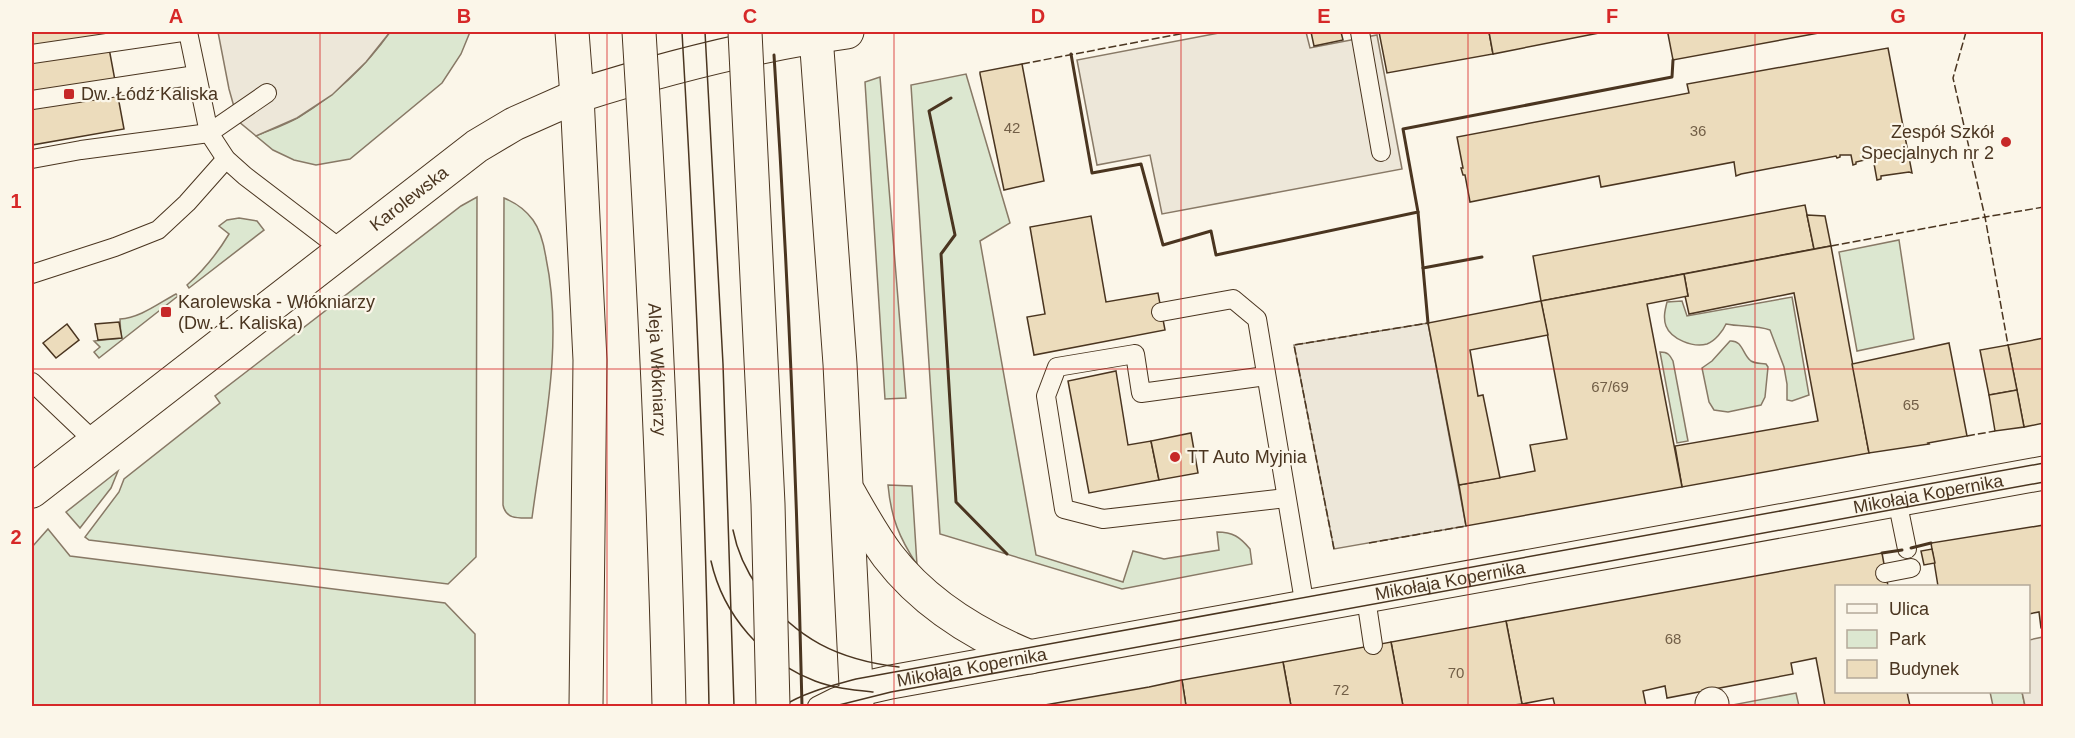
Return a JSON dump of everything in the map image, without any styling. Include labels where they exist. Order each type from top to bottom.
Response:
[{"type":"main road","points":[[572,32],[590,360],[586,706]]},
{"type":"main road","name":"Aleja Włókniarzy","points":[[639,32],[650,209],[669,706]]},
{"type":"main road","points":[[745,32],[768,504],[773,706]]},
{"type":"main road","points":[[826,33],[857,698]]},
{"type":"main road","name":"Karolewska","points":[[32,492],[477,146],[514,124],[577,96],[684,64],[826,33]]},
{"type":"main road","name":"Mikołaja Kopernika","points":[[857,698],[891,682],[2043,473]]},
{"type":"main road","points":[[846,489],[888,555],[921,592],[958,620],[1030,657]]},
{"type":"lane","points":[[32,54],[182,32]]},
{"type":"lane","points":[[188,32],[209,134],[226,159],[342,250]]},
{"type":"lane","points":[[1360,32],[1381,152]]},
{"type":"lane","points":[[32,100],[196,75]]},
{"type":"lane","points":[[32,159],[81,150],[209,134],[267,93]]},
{"type":"lane","points":[[32,274],[115,247],[158,230],[187,203],[226,159]]},
{"type":"lane","points":[[1161,312],[1233,298],[1257,319],[1305,607]]},
{"type":"lane","points":[[1266,376],[1142,393],[1135,354],[1057,367],[1046,396],[1064,509],[1103,519],[1287,498]]},
{"type":"lane","points":[[32,382],[94,442]]},
{"type":"lane","points":[[1897,500],[1907,549]]},
{"type":"lane","points":[[1885,573],[1911,568]]},
{"type":"lane","points":[[1363,597],[1367,605],[1373,645]]},
{"type":"lane","points":[[817,706],[857,698]]},
{"type":"green space","points":[[390,32],[470,32],[461,54],[442,83],[350,159],[316,165],[294,160],[273,150],[256,136],[294,120],[325,99],[360,68]]},
{"type":"green space","points":[[966,74],[1010,223],[980,241],[1036,555],[1123,582],[1133,551],[1164,559],[1219,550],[1217,532],[1232,534],[1243,541],[1250,549],[1252,564],[1122,589],[940,534],[911,85]]},
{"type":"green space","points":[[880,77],[906,398],[885,399],[865,82]]},
{"type":"green space","points":[[477,197],[476,557],[448,584],[89,540],[85,537],[119,492],[124,479],[220,403],[215,396],[461,206]]},
{"type":"green space","points":[[504,198],[523,210],[538,229],[542,238],[551,290],[553,323],[550,388],[532,518],[510,516],[503,505]]},
{"type":"green space","points":[[239,218],[257,221],[264,230],[189,288],[187,285],[210,261],[229,234],[219,226],[227,220]]},
{"type":"green space","points":[[1899,240],[1914,339],[1857,351],[1839,252]]},
{"type":"green space","points":[[176,294],[178,296],[99,358],[94,352],[100,347],[94,341],[121,338],[120,319],[142,313]]},
{"type":"green space","points":[[1792,297],[1809,395],[1792,401],[1787,400],[1784,367],[1770,330],[1726,324],[1713,341],[1695,345],[1677,338],[1669,331],[1665,323],[1667,302],[1682,301],[1687,316]]},
{"type":"green space","points":[[1730,341],[1738,343],[1751,361],[1766,364],[1768,367],[1765,397],[1761,405],[1728,412],[1714,410],[1709,402],[1702,368],[1712,361]]},
{"type":"green space","points":[[1660,352],[1668,354],[1673,361],[1688,441],[1677,443]]},
{"type":"green space","points":[[118,471],[111,488],[80,528],[66,512]]},
{"type":"green space","points":[[888,485],[912,486],[917,565],[897,527]]},
{"type":"green space","points":[[48,529],[70,556],[445,603],[475,634],[475,706],[32,706],[32,547]]},
{"type":"green space","points":[[1796,693],[1799,706],[1732,706],[1732,705]]},
{"type":"green space","points":[[1990,693],[2022,693],[2025,706],[1993,706]]},
{"type":"shaded area","points":[[218,32],[390,32],[366,62],[332,95],[297,118],[256,136],[238,121]]},
{"type":"shaded area","points":[[1224,32],[1306,32],[1310,48],[1377,35],[1402,169],[1162,214],[1150,155],[1097,165],[1077,60]]},
{"type":"shaded area","points":[[1428,323],[1466,526],[1334,549],[1294,345]]},
{"type":"shaded area","points":[[2043,637],[2043,706],[2025,706],[2022,693],[2030,693],[2030,640]]},
{"type":"building","points":[[32,32],[106,32],[124,129],[32,145]]},
{"type":"building","points":[[1311,32],[1341,32],[1343,40],[1314,46]]},
{"type":"building","points":[[1379,32],[1489,32],[1493,54],[1387,73]]},
{"type":"building","points":[[1489,32],[1604,32],[1493,54]]},
{"type":"building","points":[[1665,32],[1824,32],[1673,60],[1668,34]]},
{"type":"building","points":[[1888,48],[1912,173],[1881,176],[1881,179],[1877,180],[1873,158],[1856,162],[1853,165],[1851,155],[1840,155],[1837,158],[1836,156],[1736,176],[1734,162],[1601,187],[1599,176],[1470,202],[1465,175],[1461,168],[1463,168],[1457,137],[1689,93],[1687,84]]},
{"type":"building","points":[[1022,64],[1044,181],[1004,190],[980,72]]},
{"type":"building","points":[[1805,205],[1814,249],[1541,301],[1533,256]]},
{"type":"building","points":[[1807,215],[1825,216],[1831,246],[1814,249]]},
{"type":"building","points":[[1091,216],[1106,302],[1158,293],[1165,330],[1034,355],[1027,317],[1045,314],[1030,227]]},
{"type":"building","points":[[1831,246],[1869,453],[1682,487],[1675,446],[1818,421],[1794,293],[1689,314],[1684,274]]},
{"type":"building","points":[[1684,274],[1688,296],[1647,304],[1682,487],[1466,526],[1459,485],[1535,471],[1530,445],[1567,439],[1541,301]]},
{"type":"building","points":[[1541,301],[1548,335],[1470,350],[1478,396],[1483,395],[1500,478],[1459,485],[1428,323]]},
{"type":"building","points":[[119,322],[122,338],[98,340],[95,324]]},
{"type":"building","points":[[67,324],[79,340],[56,358],[43,343]]},
{"type":"building","points":[[2044,338],[2044,423],[2024,427],[2008,345]]},
{"type":"building","points":[[1949,343],[1967,436],[1869,453],[1852,364]]},
{"type":"building","points":[[2008,345],[2017,390],[1989,395],[1980,350]]},
{"type":"building","points":[[1116,371],[1128,445],[1151,441],[1159,480],[1089,493],[1068,381]]},
{"type":"building","points":[[2017,390],[2024,427],[1995,431],[1989,395]]},
{"type":"building","name":"TT Auto Myjnia","points":[[1191,433],[1198,473],[1159,480],[1151,441]]},
{"type":"building","points":[[2044,525],[2044,629],[2041,628],[2039,612],[2030,614],[2030,585],[1938,585],[1931,543]]},
{"type":"building","points":[[1932,549],[1935,563],[1924,565],[1921,551]]},
{"type":"building","points":[[1882,553],[1888,585],[1835,585],[1835,693],[1907,693],[1910,706],[1825,706],[1816,658],[1791,663],[1793,674],[1667,698],[1665,686],[1643,691],[1646,706],[1555,706],[1553,698],[1522,704],[1506,621]]},
{"type":"building","points":[[1506,621],[1522,704],[1403,706],[1391,642]]},
{"type":"building","points":[[1391,642],[1403,706],[1291,706],[1283,662]]},
{"type":"building","points":[[1283,662],[1291,706],[1186,706],[1182,680]]},
{"type":"building","points":[[1182,680],[1186,706],[1039,706],[1149,687]]},
{"type":"tram line","points":[[682,32],[699,369],[709,706]]},
{"type":"tram line","points":[[705,32],[723,364],[734,706]]},
{"type":"tram line","points":[[783,706],[809,693],[856,679],[2044,463]]},
{"type":"tram line","points":[[835,706],[891,692],[2044,482]]},
{"type":"tram line","points":[[733,530],[750,576],[773,606],[803,634],[820,644],[857,659],[899,667]]},
{"type":"tram line","points":[[711,561],[725,600],[735,617],[748,634],[778,661],[815,681],[836,687],[873,692]]},
{"type":"fence","points":[[1022,64],[1190,32]]},
{"type":"fence","points":[[1966,32],[1953,78],[1985,217],[2044,207]]},
{"type":"fence","points":[[1831,246],[1985,217],[2008,345]]},
{"type":"fence","points":[[1334,549],[1294,345],[1428,323]]},
{"type":"fence","points":[[1967,436],[1995,431]]},
{"type":"fence","points":[[1369,543],[1466,526]]},
{"type":"wall","points":[[1071,54],[1092,173],[1141,164],[1163,245],[1211,231],[1216,255],[1418,212],[1403,129],[1672,77],[1673,60]]},
{"type":"wall","points":[[774,55],[791,380],[802,706]]},
{"type":"wall","points":[[951,98],[929,111],[955,235],[941,254],[956,502],[1007,554]]},
{"type":"wall","points":[[1418,212],[1428,323]]},
{"type":"wall","points":[[1423,268],[1482,257]]},
{"type":"wall","points":[[1911,548],[1931,543]]},
{"type":"wall","points":[[1882,553],[1902,550]]},
{"type":"place","name":"Dw. Łódź Kaliska","points":[[69,94]]},
{"type":"place","name":"Zespół Szkół Specjalnych nr 2","points":[[2006,142]]},
{"type":"place","name":"Karolewska - Włókniarzy (Dw. Ł. Kaliska)","points":[[166,312]]},
{"type":"place","name":"TT Auto Myjnia","points":[[1175,457]]}]
